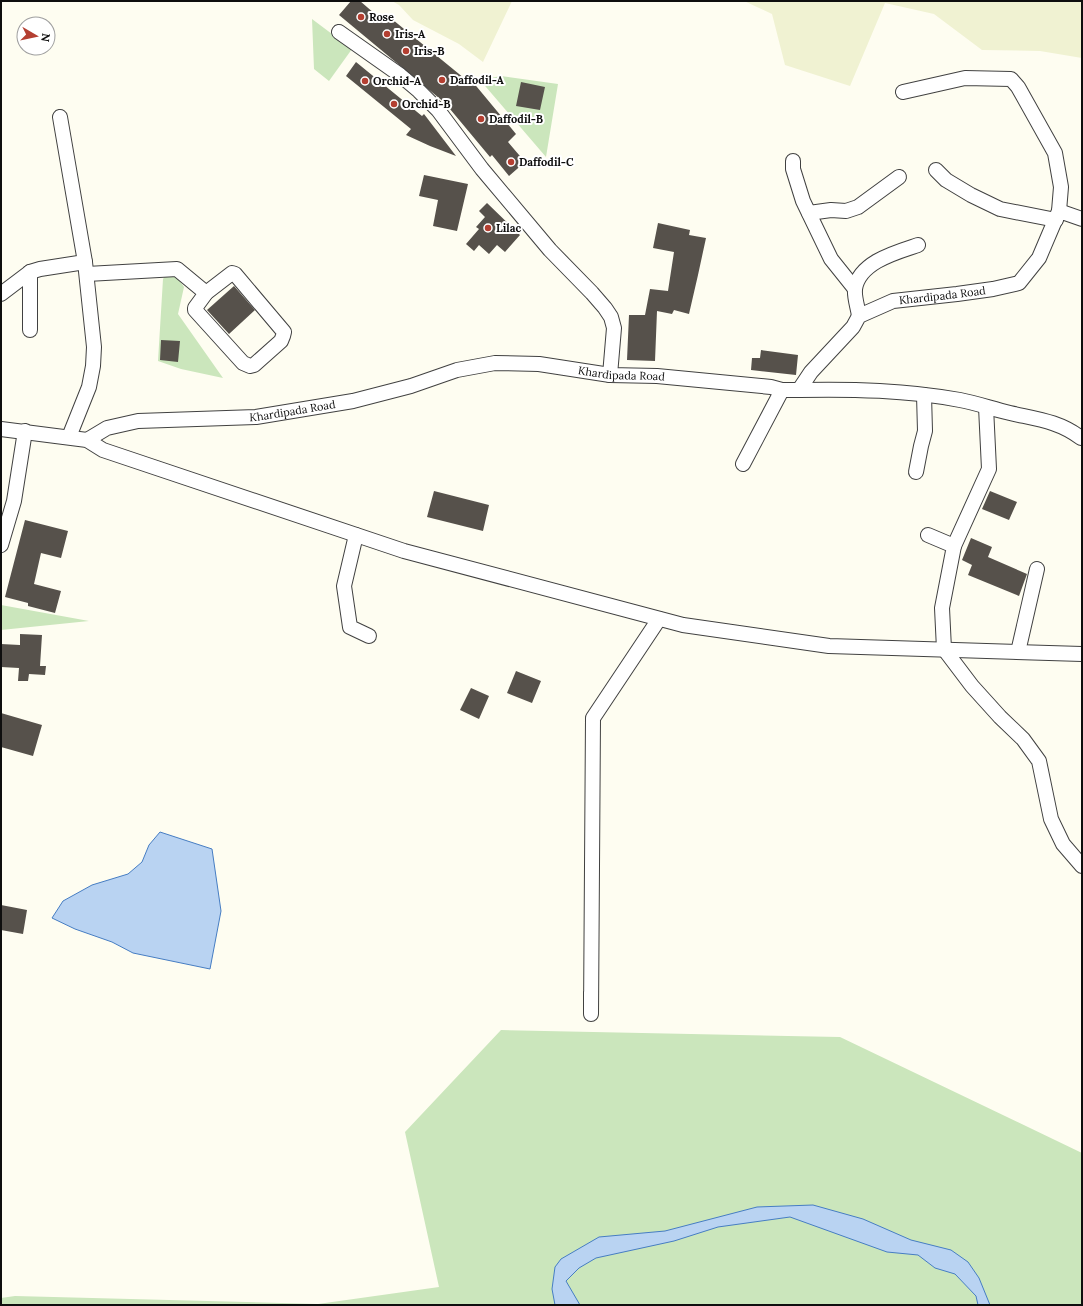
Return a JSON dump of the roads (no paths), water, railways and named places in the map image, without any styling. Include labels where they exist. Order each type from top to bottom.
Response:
[{"type":"street","points":[[339,32],[400,75],[438,110],[482,169],[536,233],[605,308],[611,317],[614,328],[610,375]]},
{"type":"street","name":"Khardipada Road","points":[[859,316],[893,301],[993,289],[1019,283],[1039,258],[1057,216],[1061,187],[1055,153],[1018,87],[1011,79],[965,78],[903,92]]},
{"type":"street","points":[[60,117],[86,268],[94,347],[93,366],[88,387],[69,437]]},
{"type":"street","points":[[793,162],[793,169],[803,201],[831,259],[855,289]]},
{"type":"street","points":[[936,170],[946,180],[971,195],[1000,209],[1082,219]]},
{"type":"street","points":[[809,213],[831,210],[846,211],[858,207],[900,177]]},
{"type":"street","points":[[799,390],[811,372],[853,327],[859,316],[855,289],[860,274],[867,268],[889,256],[918,245]]},
{"type":"street","points":[[1,294],[30,272],[40,269],[86,268],[177,270],[206,293]]},
{"type":"street","points":[[30,272],[30,330]]},
{"type":"street","points":[[232,273],[235,274],[282,328],[284,332],[280,341],[254,365],[246,365],[196,312],[195,308],[206,293],[232,273]]},
{"type":"street","name":"Khardipada Road","points":[[87,440],[107,428],[138,421],[256,417],[352,401],[411,386],[457,370],[495,363],[539,364],[610,375],[657,376],[771,387],[782,390],[846,389],[889,391],[924,395],[960,400],[1044,420],[1070,430],[1081,438]]},
{"type":"street","points":[[742,464],[782,390]]},
{"type":"street","points":[[916,472],[925,431],[924,395]]},
{"type":"street","points":[[986,407],[989,469],[954,546],[942,608],[944,650],[972,686],[1000,717],[1023,739],[1038,762],[1051,818],[1063,844],[1082,866]]},
{"type":"street","points":[[1,429],[87,440],[103,450],[404,551],[683,625],[829,646],[1082,654]]},
{"type":"street","points":[[1,545],[14,501],[25,431]]},
{"type":"street","points":[[928,534],[954,546]]},
{"type":"street","points":[[356,535],[344,586],[350,627],[369,636]]},
{"type":"street","points":[[1018,652],[1037,569]]},
{"type":"street","points":[[591,992],[591,1014],[593,718],[659,619]]},
{"type":"water","points":[[160,832],[212,849],[221,911],[210,969],[133,953],[112,942],[75,929],[52,918],[63,901],[92,885],[128,874],[142,862],[149,845]]},
{"type":"water","points":[[813,1205],[863,1219],[911,1240],[951,1250],[968,1262],[979,1278],[990,1305],[978,1305],[976,1296],[955,1274],[935,1268],[918,1255],[887,1252],[790,1217],[718,1227],[674,1241],[596,1258],[579,1268],[566,1281],[580,1305],[555,1305],[552,1289],[555,1267],[561,1259],[599,1237],[665,1231],[757,1207]]},
{"type":"place","name":"Rose","points":[[361,17]]},
{"type":"place","name":"Iris-A","points":[[387,34]]},
{"type":"place","name":"Iris-B","points":[[406,51]]},
{"type":"place","name":"Daffodil-A","points":[[442,80]]},
{"type":"place","name":"Orchid-A","points":[[365,81]]},
{"type":"place","name":"Orchid-B","points":[[394,104]]},
{"type":"place","name":"Daffodil-B","points":[[481,119]]},
{"type":"place","name":"Daffodil-C","points":[[511,162]]},
{"type":"place","name":"Lilac","points":[[488,228]]}]
